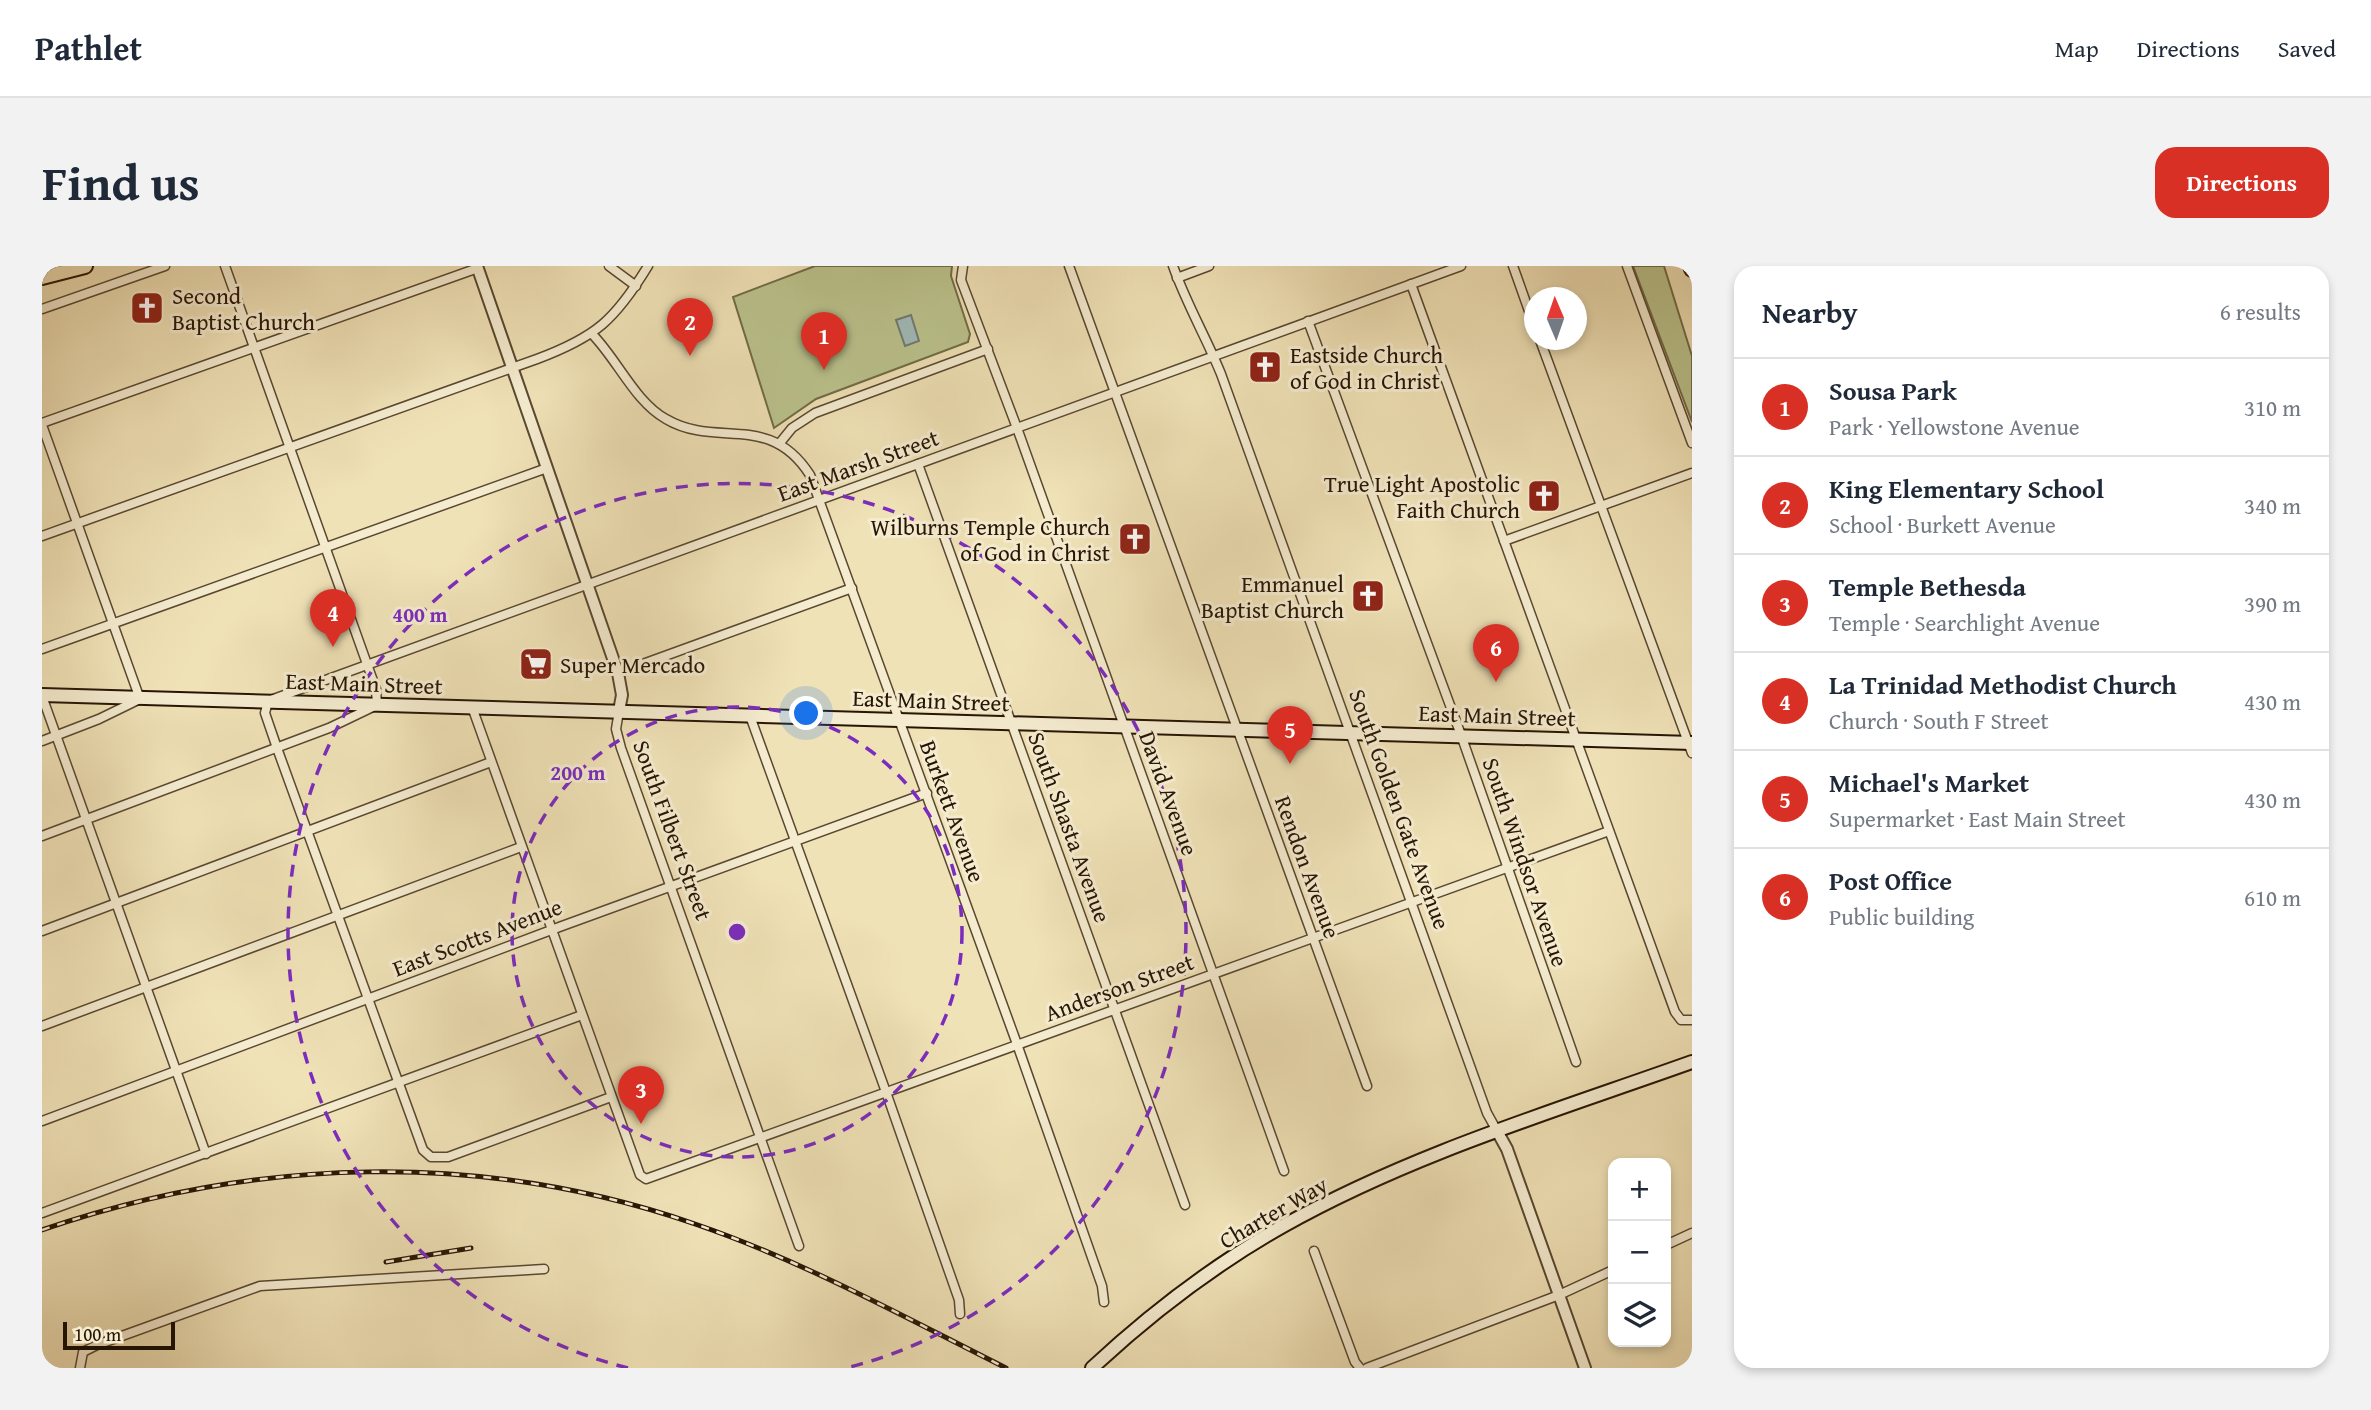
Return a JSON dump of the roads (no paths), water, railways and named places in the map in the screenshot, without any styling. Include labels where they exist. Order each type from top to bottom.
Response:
[{"type":"highway","points":[[42,277],[85,266]]},
{"type":"main road","name":"East Main Street","points":[[42,696],[1461,735],[1691,746]]},
{"type":"main road","name":"Charter Way","points":[[1092,1368],[1192,1283],[1283,1226],[1340,1197],[1497,1131],[1692,1062]]},
{"type":"street","points":[[42,309],[165,266]]},
{"type":"street","points":[[42,836],[329,728],[377,705],[376,689],[368,664],[225,266]]},
{"type":"street","points":[[609,266],[636,286]]},
{"type":"street","points":[[42,536],[554,353],[592,334],[624,304],[648,266]]},
{"type":"street","name":"David Avenue","points":[[963,266],[961,280],[1017,428],[1284,1171]]},
{"type":"street","name":"Rendon Avenue","points":[[1069,266],[1367,1086]]},
{"type":"street","name":"South Golden Gate Avenue","points":[[1172,266],[1213,356],[1487,1113],[1507,1149],[1585,1368]]},
{"type":"street","points":[[1177,278],[1209,266]]},
{"type":"street","name":"East Marsh Street","points":[[268,701],[1461,266]]},
{"type":"street","points":[[1513,266],[1524,296]]},
{"type":"street","points":[[1627,266],[1692,443]]},
{"type":"street","points":[[42,741],[99,719],[140,699],[42,424],[477,267]]},
{"type":"street","name":"South Filbert Street","points":[[477,267],[618,673],[622,693],[616,729],[621,748],[799,1246]]},
{"type":"street","points":[[1411,284],[1675,1012],[1681,1020],[1692,1020]]},
{"type":"street","name":"South Windsor Avenue","points":[[1308,321],[1461,735],[1576,1062]]},
{"type":"street","name":"Burkett Avenue","points":[[592,334],[648,405],[668,421],[689,428],[750,434],[779,444],[805,467],[820,499],[1017,1044],[1102,1286],[1104,1302]]},
{"type":"street","points":[[779,444],[798,422],[815,413],[988,349]]},
{"type":"street","points":[[1544,350],[1691,746]]},
{"type":"street","name":"South Shasta Avenue","points":[[918,464],[1185,1205]]},
{"type":"street","points":[[42,649],[547,468]]},
{"type":"street","points":[[1504,541],[1692,473]]},
{"type":"street","points":[[618,673],[852,588]]},
{"type":"street","points":[[42,696],[206,1154]]},
{"type":"street","points":[[268,701],[265,713],[307,832],[423,1150],[431,1157],[448,1157],[611,1097],[472,707]]},
{"type":"street","points":[[750,716],[886,1092],[959,1300],[960,1314]]},
{"type":"street","points":[[42,931],[491,762]]},
{"type":"street","name":"East Scotts Avenue","points":[[42,1121],[551,930],[927,793]]},
{"type":"street","name":"Anderson Street","points":[[611,1097],[642,1178],[646,1179],[1609,831]]},
{"type":"street","points":[[42,1026],[521,847]]},
{"type":"street","points":[[42,1213],[582,1015]]},
{"type":"street","points":[[1671,1243],[1692,1233]]},
{"type":"street","points":[[1314,1251],[1355,1362],[1360,1368]]},
{"type":"street","points":[[80,1368],[83,1352],[97,1345],[260,1286],[544,1269]]},
{"type":"street","points":[[1367,1368],[1559,1295],[1608,1272]]},
{"type":"water","points":[[911,315],[919,341],[905,346],[896,320]]},
{"type":"railway","points":[[42,1230],[122,1206],[204,1188],[286,1177],[368,1172],[451,1174],[533,1183],[614,1200],[735,1239],[853,1291],[1006,1368]]},
{"type":"railway","points":[[386,1262],[471,1248]]},
{"type":"place","name":"Second Baptist Church","points":[[147,308]]},
{"type":"place","name":"King Elementary School","points":[[690,356]]},
{"type":"place","name":"Eastside Church of God in Christ","points":[[1265,367]]},
{"type":"place","name":"Sousa Park","points":[[824,370]]},
{"type":"place","name":"True Light Apostolic Faith Church","points":[[1544,496]]},
{"type":"place","name":"Wilburns Temple Church of God in Christ","points":[[1135,539]]},
{"type":"place","name":"Emmanuel Baptist Church","points":[[1368,596]]},
{"type":"place","name":"La Trinidad Methodist Church","points":[[333,647]]},
{"type":"place","name":"Super Mercado","points":[[536,664]]},
{"type":"place","name":"Post Office","points":[[1496,682]]},
{"type":"place","name":"Michael's Market","points":[[1290,764]]},
{"type":"place","name":"Temple Bethesda","points":[[641,1124]]}]
